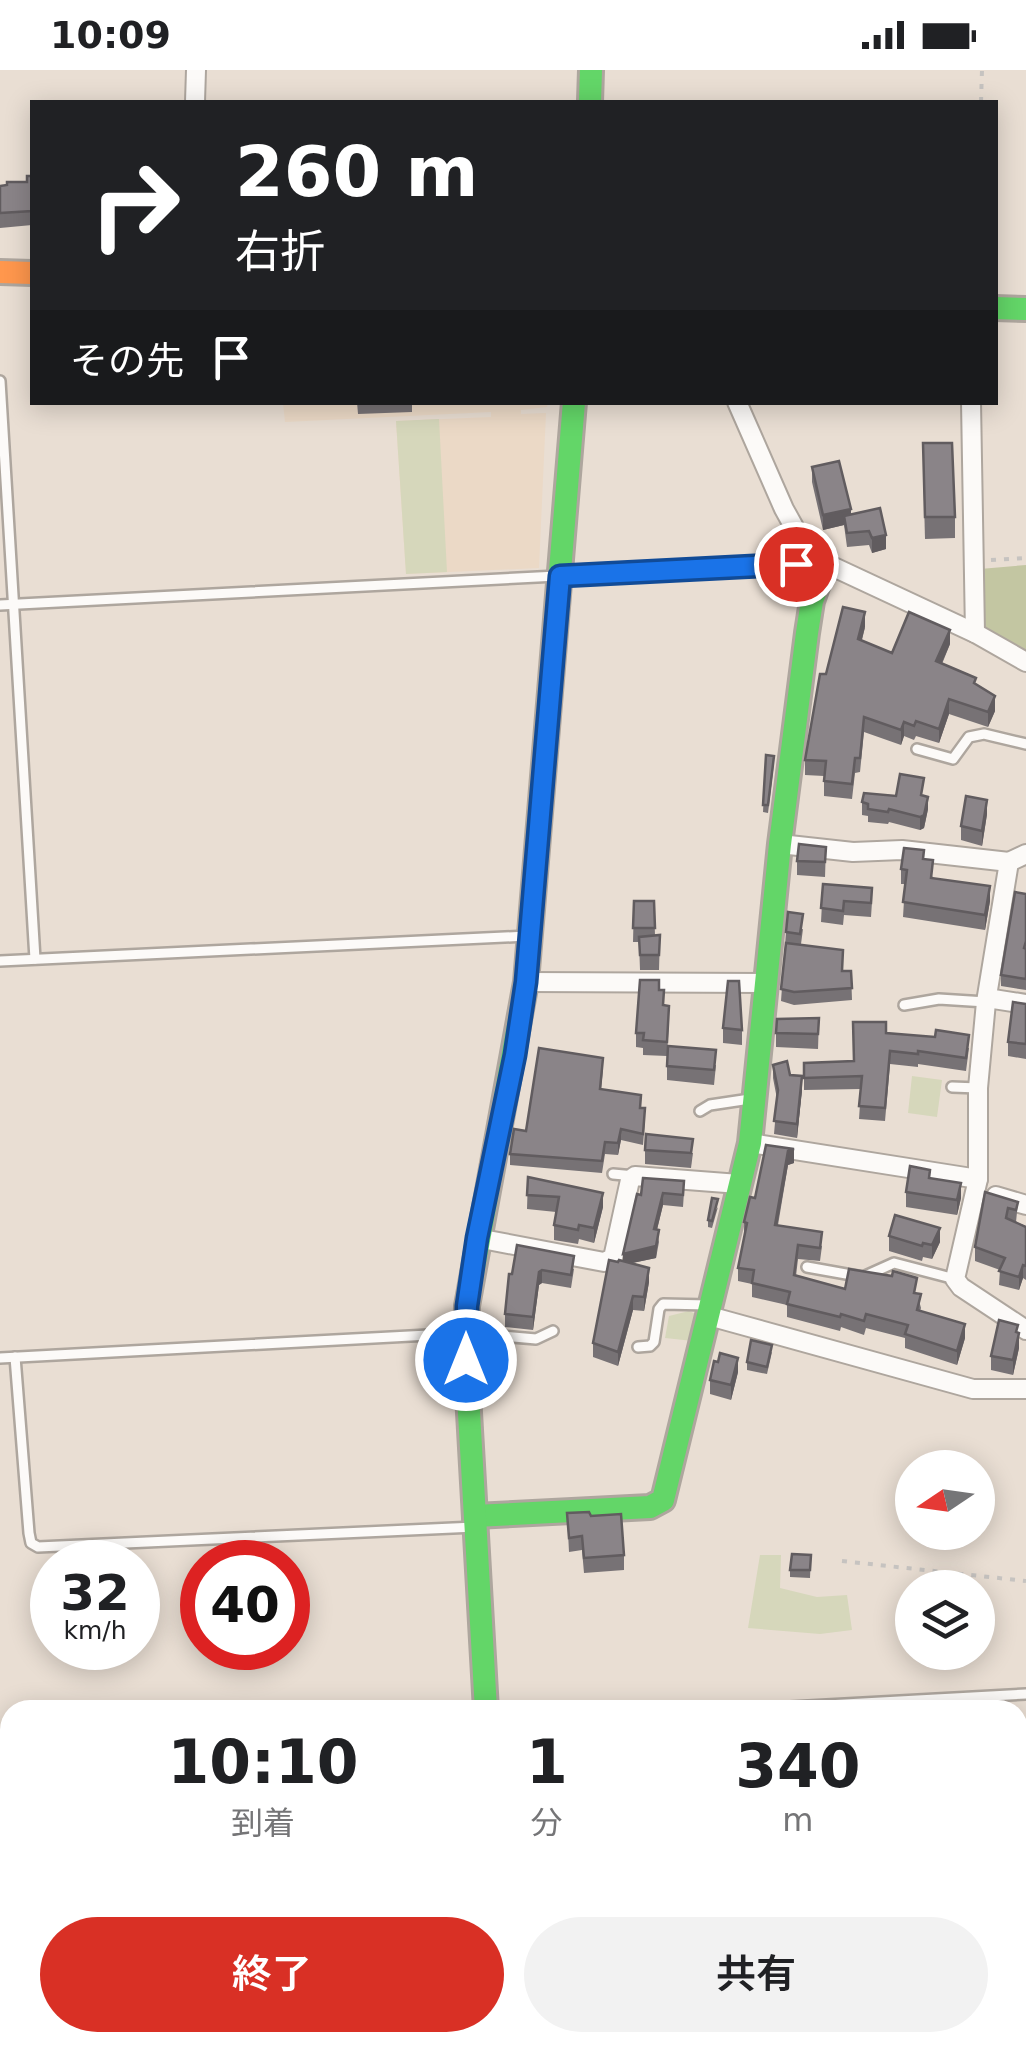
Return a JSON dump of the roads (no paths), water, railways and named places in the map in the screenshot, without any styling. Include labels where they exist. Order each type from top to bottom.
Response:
[{"type":"street","points":[[195,100],[196,70]]},
{"type":"street","points":[[590,100],[591,70]]},
{"type":"street","points":[[0,272],[30,273]]},
{"type":"street","points":[[998,308],[1026,309]]},
{"type":"street","points":[[485,1700],[467,1306],[526,982],[574,405]]},
{"type":"street","points":[[738,405],[784,509],[818,560],[1026,662]]},
{"type":"street","points":[[971,405],[975,634]]},
{"type":"street","points":[[560,576],[818,560]]},
{"type":"street","points":[[476,1521],[650,1507],[663,1500],[750,1143],[780,844],[818,560]]},
{"type":"street","points":[[780,844],[853,852],[902,850],[1018,858],[986,1000],[978,1088],[977,1185],[955,1279],[1026,1330]]},
{"type":"street","points":[[526,982],[766,983]]},
{"type":"street","points":[[986,1000],[1026,1004]]},
{"type":"street","points":[[750,1143],[977,1185],[1026,1205]]},
{"type":"street","points":[[477,1238],[604,1262],[613,1258],[630,1180],[636,1176],[739,1184]]},
{"type":"street","points":[[710,1311],[973,1389],[1026,1389]]},
{"type":"lane","points":[[0,381],[35,959]]},
{"type":"lane","points":[[0,605],[560,576]]},
{"type":"lane","points":[[917,749],[953,758],[968,737],[984,734],[1026,744]]},
{"type":"lane","points":[[0,962],[530,936]]},
{"type":"lane","points":[[904,1006],[939,999],[986,1000]]},
{"type":"lane","points":[[952,1087],[978,1088]]},
{"type":"lane","points":[[700,1111],[710,1104],[754,1098]]},
{"type":"lane","points":[[613,1174],[636,1176]]},
{"type":"lane","points":[[807,1267],[863,1277],[894,1264],[955,1279]]},
{"type":"lane","points":[[638,1347],[654,1342],[663,1304],[710,1311]]},
{"type":"lane","points":[[0,1358],[466,1333],[536,1339],[553,1331]]},
{"type":"lane","points":[[14,1357],[28,1533],[31,1543],[38,1547],[476,1521]]},
{"type":"lane","points":[[916,1700],[1026,1694]]}]
